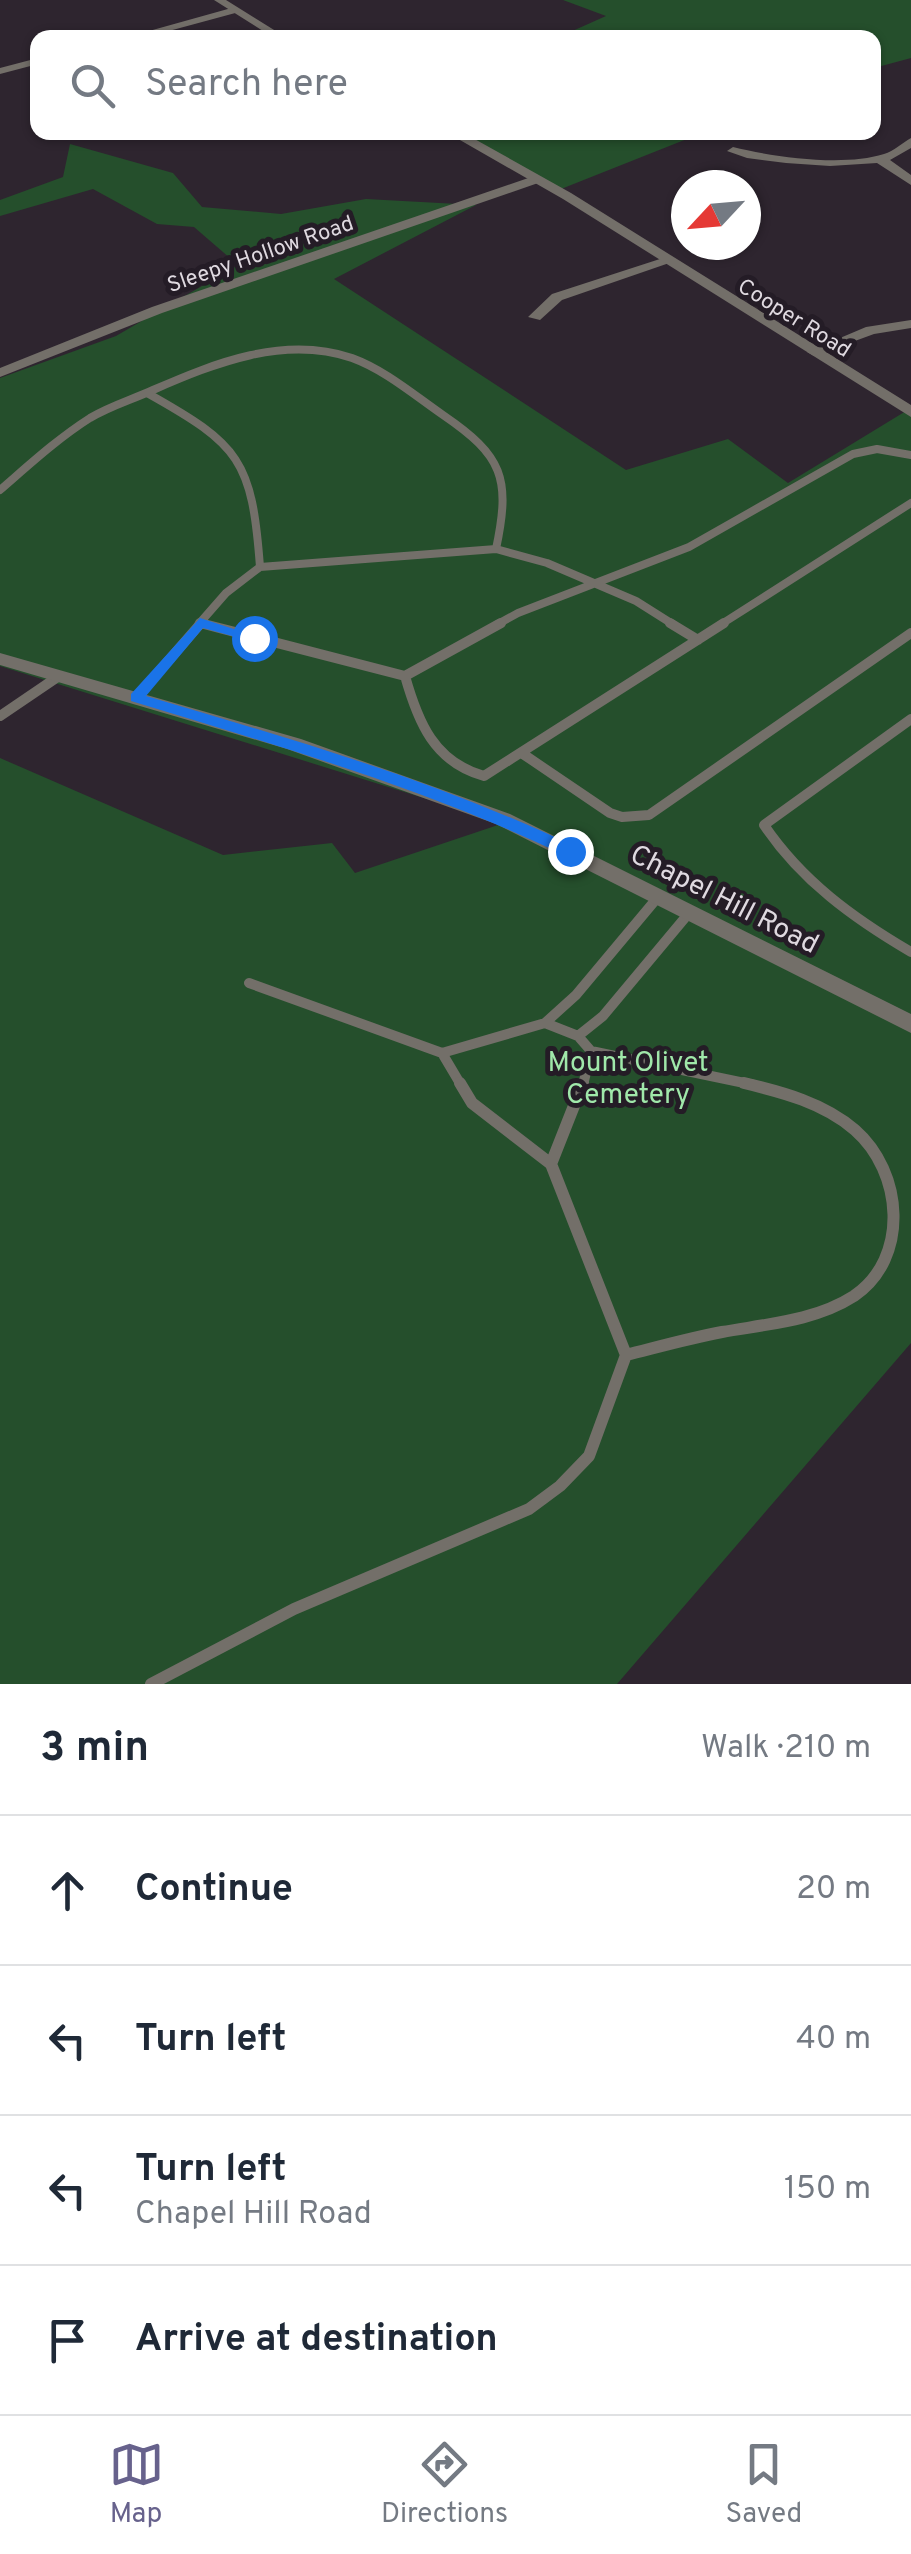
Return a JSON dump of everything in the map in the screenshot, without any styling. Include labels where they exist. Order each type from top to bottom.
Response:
[{"type":"street","points":[[220,0],[269,30]]},
{"type":"street","points":[[159,30],[235,10]]},
{"type":"street","points":[[0,71],[30,63]]},
{"type":"street","name":"Cooper Road","points":[[466,140],[537,179],[911,412]]},
{"type":"street","points":[[733,151],[780,158],[880,159],[897,154],[911,142]]},
{"type":"street","points":[[880,159],[911,180]]},
{"type":"street","name":"Sleepy Hollow Road","points":[[0,373],[157,310],[537,179]]},
{"type":"street","points":[[535,317],[557,297],[668,261]]},
{"type":"street","points":[[814,352],[870,330],[911,324]]},
{"type":"street","name":"Chapel Hill Road","points":[[0,659],[294,744],[503,819],[911,1024]]},
{"type":"lane","points":[[0,490],[88,420],[147,392],[217,362],[259,353],[320,352],[360,362],[472,434],[503,470],[506,489],[496,549]]},
{"type":"lane","points":[[147,392],[214,432],[242,462],[254,490],[260,567]]},
{"type":"lane","points":[[200,623],[405,676],[518,614],[689,546],[853,454],[877,449],[911,456]]},
{"type":"lane","points":[[405,676],[418,724],[430,744],[474,774],[484,776],[911,503]]},
{"type":"lane","points":[[136,698],[226,592],[260,567],[496,549],[547,563],[636,601],[698,640]]},
{"type":"lane","points":[[523,754],[610,812],[622,816],[648,815],[911,633]]},
{"type":"lane","points":[[0,716],[58,676]]},
{"type":"lane","points":[[911,718],[764,825],[794,864],[822,891],[911,952]]},
{"type":"lane","points":[[250,983],[442,1053],[546,1023],[576,995],[658,897]]},
{"type":"lane","points":[[578,1036],[603,1016],[689,913]]},
{"type":"lane","points":[[546,1023],[578,1036],[591,1051],[779,1090],[830,1110],[864,1138],[886,1176],[893,1200],[895,1228],[885,1264],[872,1281],[850,1298],[812,1316],[626,1355]]},
{"type":"lane","points":[[551,1164],[580,1096],[591,1051]]},
{"type":"lane","points":[[151,1684],[294,1609],[529,1509],[560,1486],[588,1456],[626,1355],[551,1164],[504,1132],[472,1103],[442,1053]]},
{"type":"green space","points":[[563,0],[911,0],[911,58],[881,66],[881,30],[575,30],[606,16]]},
{"type":"green space","points":[[465,140],[684,140],[556,191]]},
{"type":"green space","name":"Mount Olivet Cemetery","points":[[70,144],[173,173],[202,207],[281,214],[366,199],[476,205],[334,279],[626,470],[728,439],[788,483],[906,411],[911,414],[911,1343],[617,1684],[0,1684],[0,758],[223,855],[332,843],[355,873],[504,823],[0,666],[0,378],[116,336],[238,265],[194,227],[157,224],[93,189],[0,216],[0,200],[63,177]]},
{"type":"route","points":[[254,638],[200,623],[136,698],[343,760],[503,819],[570,851]]}]
